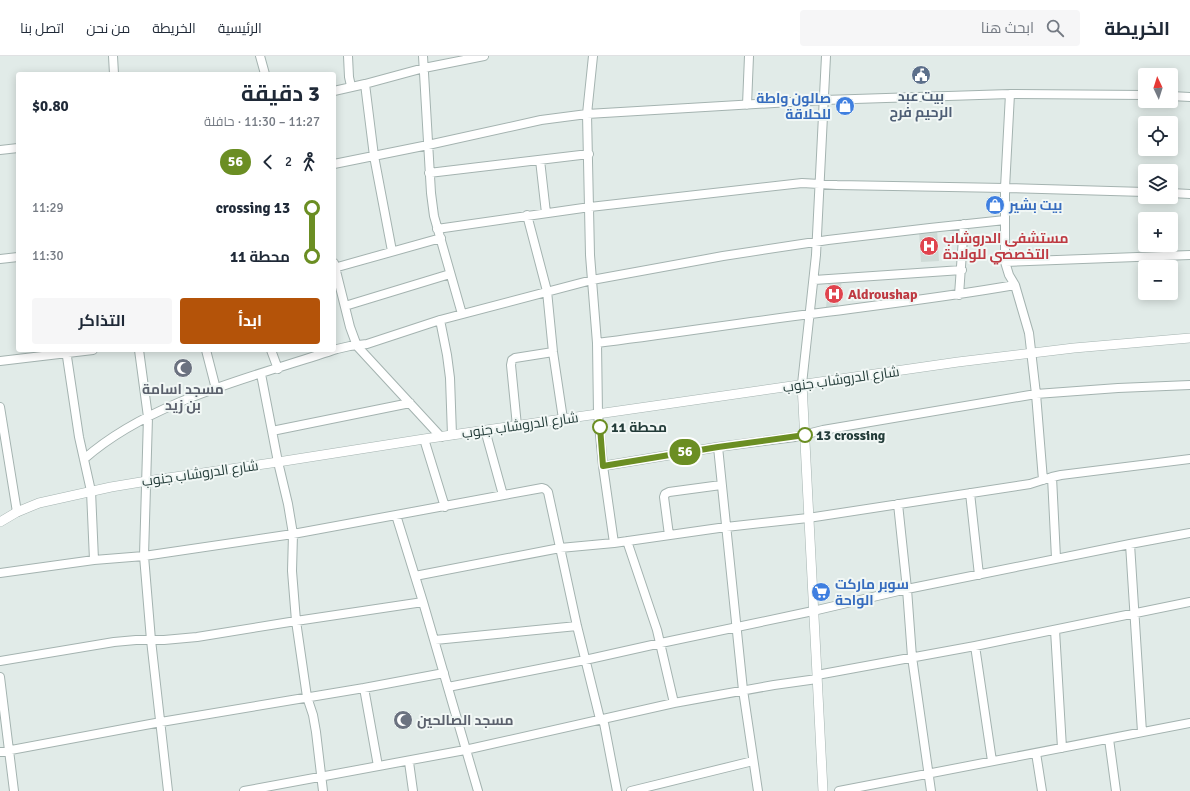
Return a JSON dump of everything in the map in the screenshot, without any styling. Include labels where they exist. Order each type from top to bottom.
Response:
[{"type":"street","points":[[113,56],[114,72]]},
{"type":"street","points":[[260,56],[265,72]]},
{"type":"street","points":[[348,56],[351,86]]},
{"type":"street","points":[[423,56],[429,173],[434,216],[462,314]]},
{"type":"street","points":[[336,90],[424,68],[484,56]]},
{"type":"street","points":[[593,56],[587,114],[592,280],[597,343],[598,414],[603,466],[614,543]]},
{"type":"street","points":[[747,105],[749,56]]},
{"type":"street","points":[[823,791],[802,384],[811,314],[817,242],[826,56]]},
{"type":"street","points":[[365,84],[374,156],[392,251]]},
{"type":"street","points":[[1010,94],[1005,220],[1005,262],[1009,275],[1015,285],[1029,333],[1036,394],[1042,480]]},
{"type":"street","points":[[336,164],[541,120],[587,114],[824,100],[1010,94],[1138,95]]},
{"type":"street","points":[[1178,96],[1190,97]]},
{"type":"street","points":[[0,150],[16,148]]},
{"type":"street","points":[[429,173],[588,154]]},
{"type":"street","points":[[540,160],[546,213]]},
{"type":"street","points":[[437,229],[590,207],[802,183],[1138,192]]},
{"type":"street","points":[[1178,193],[1190,194]]},
{"type":"street","points":[[527,215],[547,291],[553,352],[563,419]]},
{"type":"street","points":[[336,349],[367,344],[440,320],[592,280],[723,256],[817,242],[1005,220]]},
{"type":"street","points":[[959,295],[962,270],[964,224]]},
{"type":"street","points":[[336,266],[440,238]]},
{"type":"street","points":[[1005,262],[1190,255]]},
{"type":"street","points":[[0,259],[16,257]]},
{"type":"street","points":[[336,270],[357,346],[440,437]]},
{"type":"street","points":[[814,280],[962,270]]},
{"type":"street","points":[[345,306],[450,274]]},
{"type":"street","points":[[597,343],[959,295],[1015,285]]},
{"type":"street","points":[[440,320],[450,378],[452,435]]},
{"type":"street","name":"شارع الدروشاب جنوب","points":[[0,522],[17,512],[39,504],[91,491],[147,481],[485,430],[1032,352],[1190,338]]},
{"type":"street","points":[[0,361],[59,352]]},
{"type":"street","points":[[66,352],[84,460],[91,491],[94,560]]},
{"type":"street","points":[[139,352],[148,417],[144,556],[151,640],[168,791]]},
{"type":"street","points":[[207,352],[216,389]]},
{"type":"street","points":[[272,352],[278,369]]},
{"type":"street","points":[[84,460],[97,448],[148,417],[174,405],[216,389],[327,352]]},
{"type":"street","points":[[517,426],[511,365],[512,360],[515,358],[553,352]]},
{"type":"street","points":[[261,374],[293,534],[292,571],[296,621],[307,697],[315,726],[323,791]]},
{"type":"street","points":[[603,466],[718,447],[805,435],[823,430],[1036,394],[1118,388],[1190,385]]},
{"type":"street","points":[[272,431],[410,403]]},
{"type":"street","points":[[0,407],[2,434],[17,512]]},
{"type":"street","points":[[485,430],[503,495]]},
{"type":"street","points":[[424,439],[445,507]]},
{"type":"street","points":[[718,447],[743,690],[758,791]]},
{"type":"street","points":[[415,576],[560,548],[614,543],[726,527],[808,518],[1030,484],[1052,477],[1190,459]]},
{"type":"street","points":[[1052,477],[1056,558]]},
{"type":"street","points":[[669,535],[664,497],[665,494],[722,485]]},
{"type":"street","points":[[0,573],[94,560],[144,556],[293,534],[542,488],[545,489],[548,492],[585,660],[600,719],[604,723],[617,791]]},
{"type":"street","points":[[970,493],[979,575]]},
{"type":"street","points":[[898,504],[907,589],[912,657],[931,791]]},
{"type":"street","points":[[396,515],[424,602],[478,791]]},
{"type":"street","points":[[448,687],[585,660],[813,611],[907,589],[1056,558],[1190,533]]},
{"type":"street","points":[[627,541],[661,643],[674,703]]},
{"type":"street","points":[[1130,544],[1142,732]]},
{"type":"street","points":[[0,661],[114,642],[197,637],[424,602]]},
{"type":"street","points":[[244,791],[378,766],[409,762],[674,703],[817,677],[1190,602]]},
{"type":"street","points":[[435,640],[577,626]]},
{"type":"street","points":[[1055,630],[1062,748]]},
{"type":"street","points":[[975,646],[992,761]]},
{"type":"street","points":[[0,752],[161,722],[444,673]]},
{"type":"street","points":[[0,677],[14,791]]},
{"type":"street","points":[[364,688],[378,766]]},
{"type":"street","points":[[839,791],[1190,723]]},
{"type":"street","points":[[1108,739],[1116,791]]},
{"type":"street","points":[[1036,753],[1042,791]]},
{"type":"street","points":[[631,791],[753,761]]},
{"type":"street","points":[[409,762],[413,791]]},
{"type":"shaded area","name":"مستشفى الدروشاب التخصصي للولادة","points":[[937,229],[939,261],[921,262],[919,231]]},
{"type":"shaded area","name":"Aldroushap","points":[[842,280],[838,306],[826,307],[829,281]]},
{"type":"bus line","name":"56","points":[[600,427],[603,466],[718,447],[805,435]]},
{"type":"place","name":"بيت عبد الرحيم فرح","points":[[921,75]]},
{"type":"place","name":"صالون واطة للحلاقة","points":[[845,106]]},
{"type":"place","name":"بيت بشير","points":[[995,205]]},
{"type":"place","name":"مستشفى الدروشاب التخصصي للولادة","points":[[929,246]]},
{"type":"place","name":"Aldroushap","points":[[834,294]]},
{"type":"place","name":"مسجد اسامة بن زيد","points":[[183,368]]},
{"type":"place","name":"محطة 11","points":[[600,427]]},
{"type":"place","name":"13 crossing","points":[[805,435]]},
{"type":"place","name":"سوبر ماركت الواحة","points":[[821,592]]},
{"type":"place","name":"مسجد الصالحين","points":[[403,720]]}]
